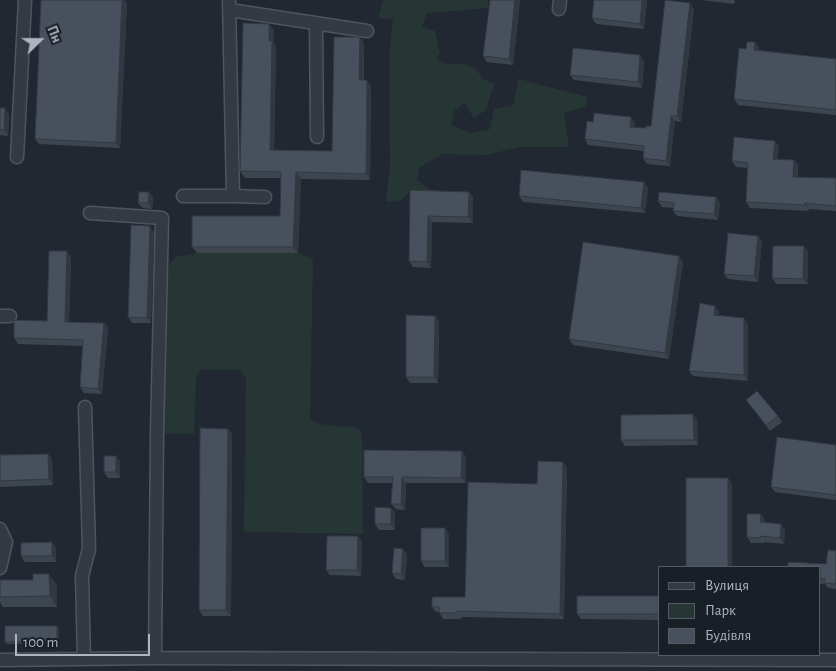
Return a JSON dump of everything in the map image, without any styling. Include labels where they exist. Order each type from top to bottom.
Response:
[{"type":"street","points":[[17,157],[25,0]]},
{"type":"street","points":[[233,196],[229,5],[316,23],[367,31]]},
{"type":"street","points":[[316,23],[317,137]]},
{"type":"street","points":[[183,196],[265,197]]},
{"type":"street","points":[[90,213],[162,218],[157,433],[155,658]]},
{"type":"street","points":[[84,407],[88,549],[82,576],[84,659]]},
{"type":"street","points":[[0,529],[6,542],[0,568]]},
{"type":"street","points":[[0,660],[84,659],[139,665],[155,658],[636,666],[711,666],[836,660]]},
{"type":"green space","points":[[383,0],[487,0],[489,8],[427,13],[422,27],[435,31],[440,53],[436,58],[446,64],[465,64],[476,69],[483,79],[494,84],[486,110],[474,118],[464,103],[454,111],[451,125],[471,133],[490,129],[494,109],[513,105],[519,79],[587,97],[585,107],[564,113],[569,147],[519,147],[487,155],[442,154],[419,168],[417,180],[431,191],[421,193],[411,190],[400,201],[386,202],[390,164],[389,53],[393,19],[378,18]]},
{"type":"green space","points":[[197,253],[298,253],[307,256],[313,261],[310,417],[320,424],[357,428],[362,433],[363,534],[244,532],[246,378],[240,370],[200,370],[196,378],[194,434],[157,433],[161,274],[176,257]]},
{"type":"building","points":[[41,0],[122,0],[116,143],[35,139]]},
{"type":"building","points":[[490,0],[515,0],[509,59],[483,56]]},
{"type":"building","points":[[594,0],[642,0],[640,24],[592,18]]},
{"type":"building","points":[[665,0],[690,3],[677,116],[671,116],[666,161],[643,158],[644,146],[585,139],[587,121],[593,122],[594,113],[631,117],[630,127],[646,128],[646,126],[651,126]]},
{"type":"building","points":[[243,23],[269,24],[269,41],[272,41],[270,150],[332,151],[334,37],[360,37],[359,80],[367,80],[366,174],[296,172],[293,247],[192,247],[192,216],[280,216],[281,172],[240,171]]},
{"type":"building","points":[[747,42],[755,42],[754,50],[836,59],[836,110],[734,99],[739,48],[746,49]]},
{"type":"building","points":[[573,48],[640,55],[638,82],[570,75]]},
{"type":"building","points":[[0,108],[5,108],[4,130],[0,130]]},
{"type":"building","points":[[734,137],[775,141],[773,159],[794,160],[793,177],[836,178],[836,206],[805,203],[805,205],[746,202],[748,163],[732,161]]},
{"type":"building","points":[[521,170],[644,182],[641,208],[519,196]]},
{"type":"building","points":[[410,190],[469,192],[468,217],[428,216],[427,262],[409,261]]},
{"type":"building","points":[[139,192],[149,192],[148,203],[138,203]]},
{"type":"building","points":[[659,192],[716,197],[714,214],[673,211],[674,203],[658,201]]},
{"type":"building","points":[[131,225],[150,226],[147,318],[128,317]]},
{"type":"building","points":[[728,233],[758,236],[754,276],[724,274]]},
{"type":"building","points":[[583,242],[679,256],[665,353],[569,339]]},
{"type":"building","points":[[773,246],[804,246],[803,279],[772,278]]},
{"type":"building","points":[[49,251],[67,251],[65,322],[104,323],[98,389],[80,387],[83,340],[14,338],[14,320],[47,321]]},
{"type":"building","points":[[700,303],[715,306],[714,315],[744,318],[744,375],[689,371]]},
{"type":"building","points":[[406,315],[435,316],[434,377],[406,377]]},
{"type":"building","points":[[757,391],[778,416],[766,425],[746,400]]},
{"type":"building","points":[[693,414],[694,440],[621,440],[621,415]]},
{"type":"building","points":[[200,428],[228,429],[226,610],[199,610]]},
{"type":"building","points":[[777,437],[836,445],[836,495],[771,487]]},
{"type":"building","points":[[364,450],[462,451],[461,478],[402,477],[401,504],[391,504],[393,477],[364,477]]},
{"type":"building","points":[[48,454],[49,479],[0,481],[0,455]]},
{"type":"building","points":[[104,456],[116,456],[116,472],[104,472]]},
{"type":"building","points":[[538,461],[563,462],[560,614],[457,611],[457,613],[439,613],[439,607],[432,607],[432,597],[465,597],[468,482],[537,484]]},
{"type":"building","points":[[686,478],[728,478],[728,566],[686,566]]},
{"type":"building","points":[[375,507],[391,508],[391,524],[375,524]]},
{"type":"building","points":[[747,514],[761,514],[760,522],[781,524],[780,538],[747,537]]},
{"type":"building","points":[[421,528],[445,528],[445,561],[421,561]]},
{"type":"building","points":[[327,536],[358,536],[357,570],[326,570]]},
{"type":"building","points":[[52,542],[52,556],[21,556],[21,543]]},
{"type":"building","points":[[394,548],[403,549],[401,574],[392,573]]},
{"type":"building","points":[[828,550],[836,551],[836,584],[824,583],[825,579],[821,578],[821,566],[788,566],[788,562],[826,564]]},
{"type":"building","points":[[33,574],[49,574],[50,596],[0,597],[0,580],[33,580]]},
{"type":"building","points":[[577,596],[658,596],[658,614],[577,614]]},
{"type":"building","points":[[5,626],[57,626],[57,641],[5,642]]}]
